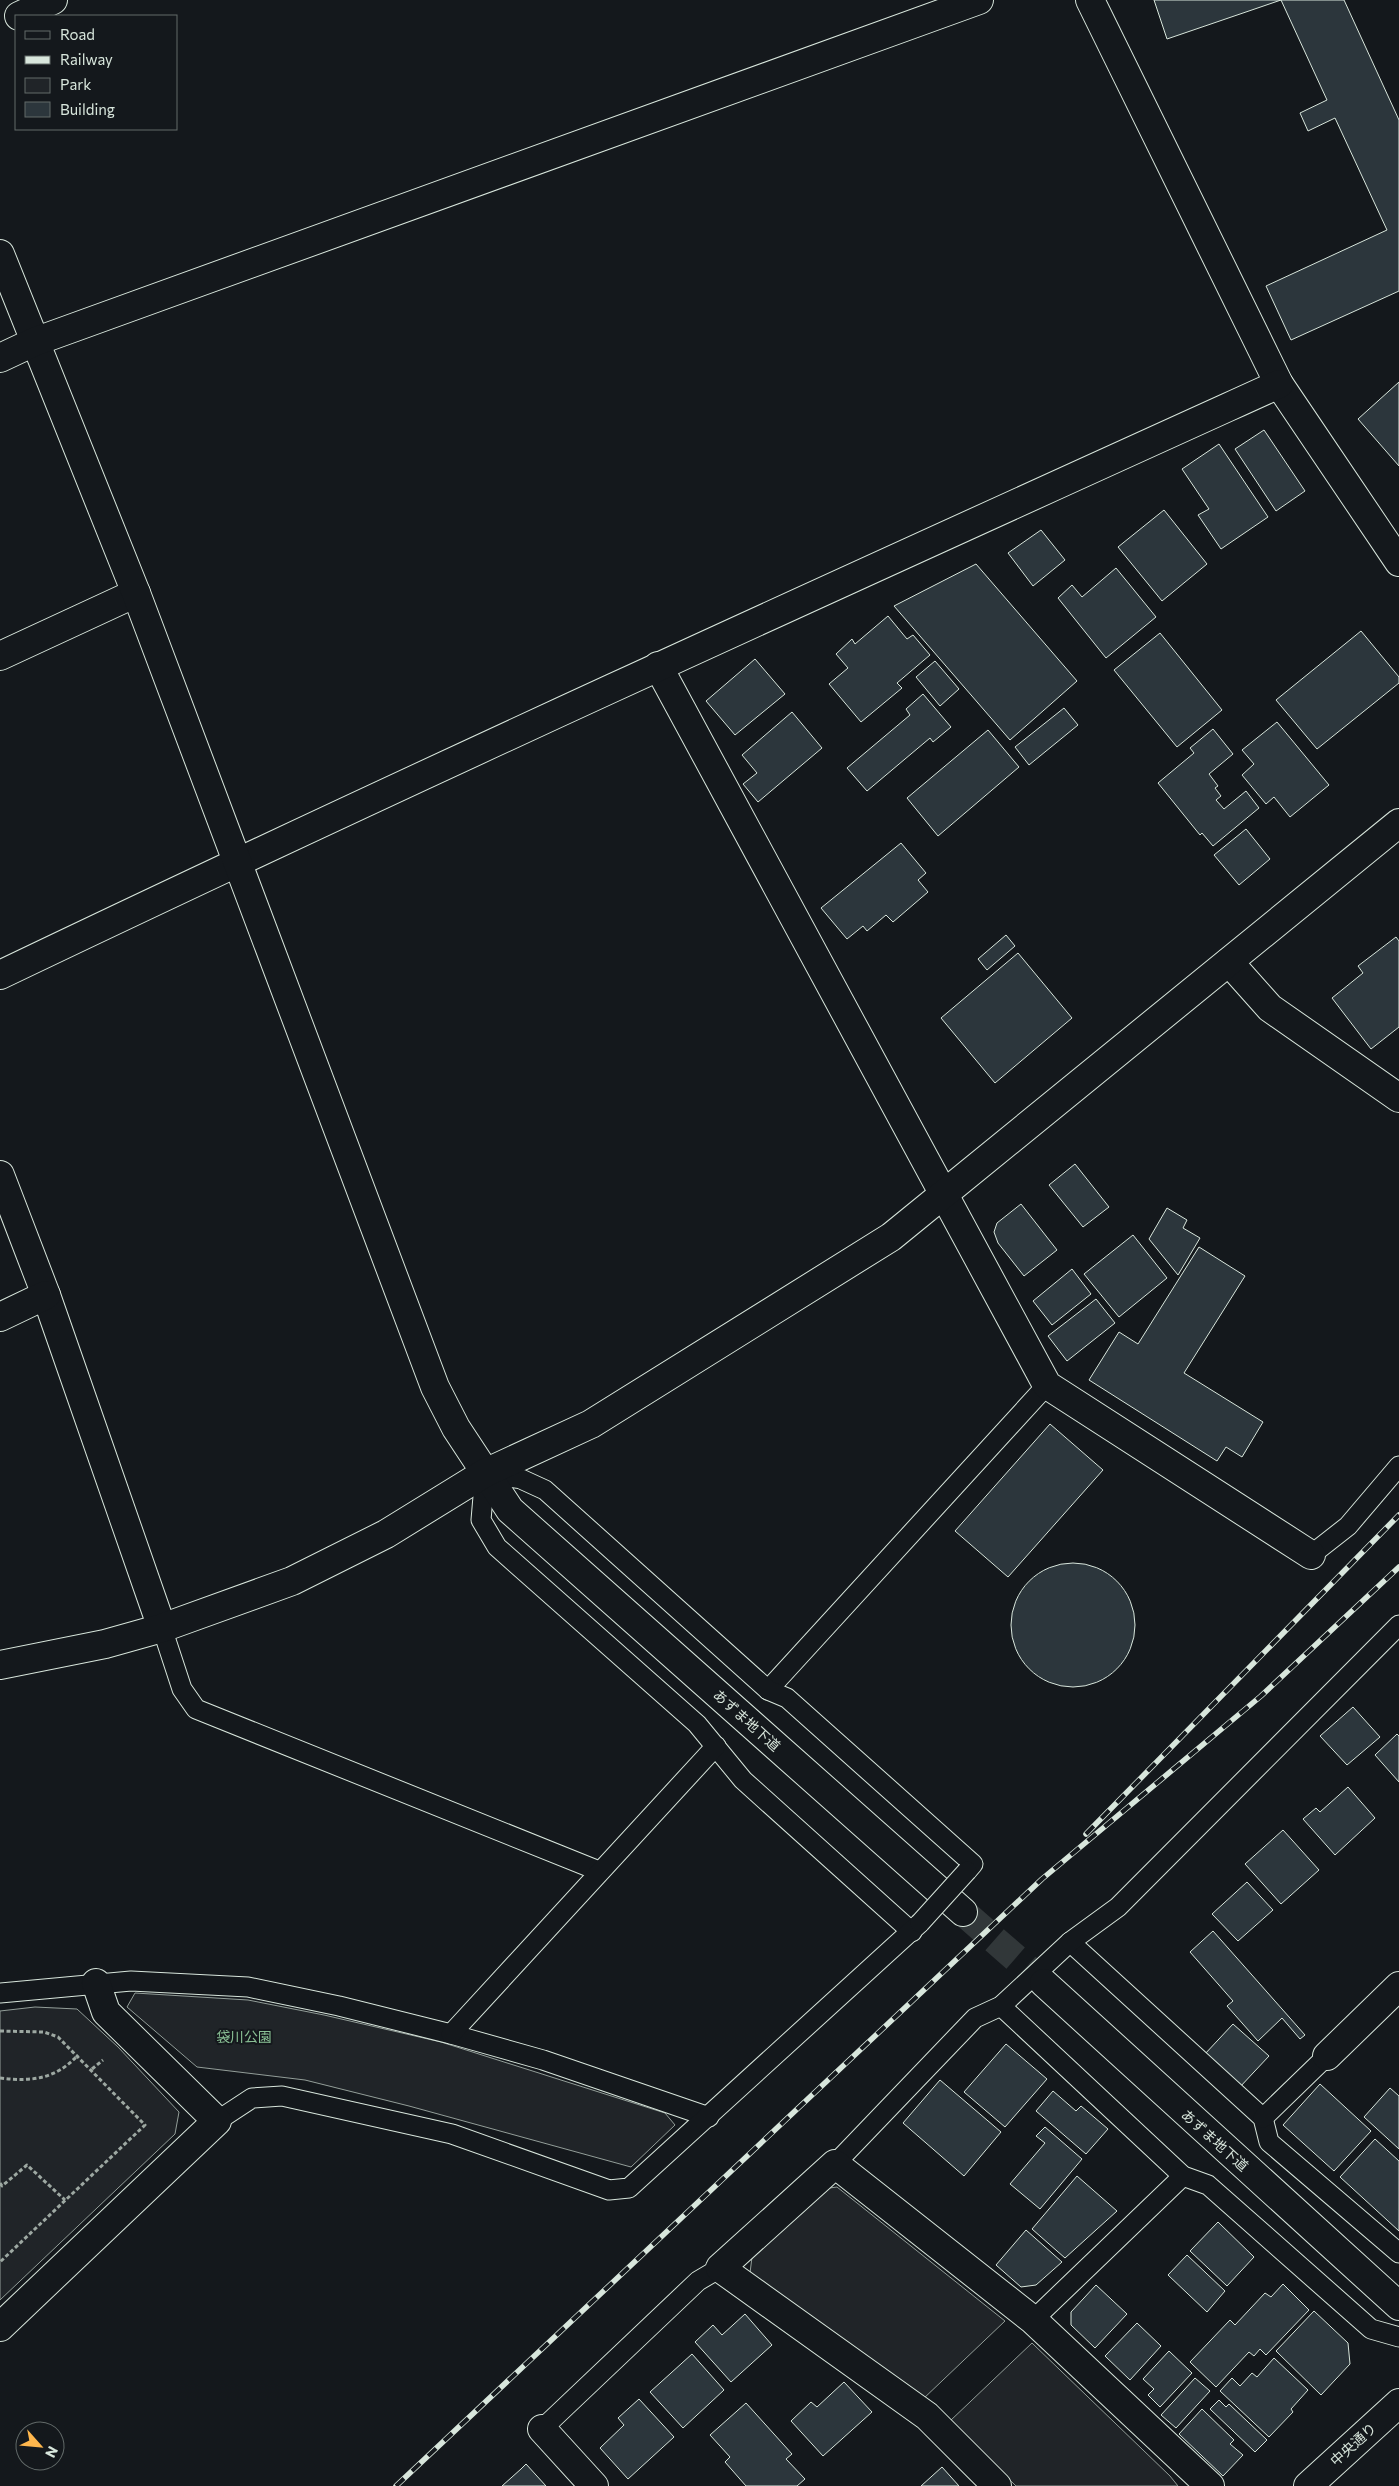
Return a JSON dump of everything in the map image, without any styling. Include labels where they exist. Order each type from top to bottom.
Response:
[{"type":"street","points":[[22,15],[53,0]]},
{"type":"street","points":[[0,358],[34,342],[979,0]]},
{"type":"street","points":[[1090,0],[1280,384],[1399,562]]},
{"type":"street","points":[[0,26],[15,18]]},
{"type":"street","name":"あずま地下道","points":[[0,254],[136,593],[435,1387],[456,1428],[510,1510],[963,1912]]},
{"type":"street","points":[[0,975],[238,861],[658,666],[1280,384]]},
{"type":"street","points":[[0,656],[136,593]]},
{"type":"street","points":[[658,666],[945,1193],[966,1238],[1047,1385],[1312,1555]]},
{"type":"street","points":[[0,1665],[105,1644],[162,1628],[292,1580],[386,1534],[485,1473],[591,1424],[891,1237],[1399,823]]},
{"type":"street","points":[[1229,962],[1270,1008],[1399,1098]]},
{"type":"street","points":[[0,1174],[46,1295],[162,1628]]},
{"type":"street","points":[[0,1317],[46,1295]]},
{"type":"street","points":[[0,2328],[217,2121],[106,2012],[96,1983]]},
{"type":"street","name":"あずま地下道","points":[[1044,1984],[1393,2301]]},
{"type":"street","points":[[1327,2056],[1399,1986]]},
{"type":"street","points":[[997,2486],[927,2416],[720,2268],[835,2164],[1033,2320],[1210,2486]]},
{"type":"street","name":"中央通り","points":[[1308,2486],[1399,2403]]},
{"type":"street","points":[[542,2429],[594,2486]]},
{"type":"lane","points":[[768,1690],[1047,1385]]},
{"type":"lane","points":[[1312,1555],[1348,1526],[1399,1466]]},
{"type":"lane","points":[[217,2121],[252,2098],[282,2096],[452,2134],[609,2190],[629,2188],[916,1928],[973,1864],[787,1698],[768,1690],[545,1490],[521,1479],[485,1473],[481,1520],[497,1547],[697,1724],[743,1780],[916,1928]]},
{"type":"lane","points":[[835,2164],[976,2018],[1001,2006],[1070,1942],[1118,1907],[1399,1625]]},
{"type":"lane","points":[[162,1628],[182,1689],[196,1709],[599,1872]]},
{"type":"lane","points":[[451,2034],[716,1746]]},
{"type":"lane","points":[[1070,1942],[1263,2118],[1269,2142],[1399,2253]]},
{"type":"lane","points":[[0,1994],[131,1981],[248,1987],[339,2006],[451,2034],[543,2060],[709,2117]]},
{"type":"lane","points":[[1001,2006],[1183,2176],[1208,2185],[1371,2329],[1399,2337]]},
{"type":"lane","points":[[1263,2118],[1327,2056]]},
{"type":"lane","points":[[1033,2320],[1183,2176]]},
{"type":"lane","points":[[542,2429],[698,2281],[720,2268]]},
{"type":"path","points":[[0,2031],[44,2032],[58,2036],[145,2125],[0,2262]]},
{"type":"path","points":[[0,2078],[18,2080],[56,2074],[78,2055]]},
{"type":"path","points":[[0,2183],[2,2186],[27,2165],[65,2200]]},
{"type":"green space","name":"袋川公園","points":[[135,1993],[248,2000],[324,2015],[441,2042],[665,2113],[675,2125],[631,2167],[409,2106],[305,2080],[197,2067],[127,2007]]},
{"type":"green space","points":[[35,2007],[77,2009],[118,2047],[179,2112],[175,2134],[0,2300],[0,2011]]},
{"type":"green space","points":[[837,2187],[1005,2321],[922,2400],[750,2273],[752,2257],[822,2189]]},
{"type":"green space","points":[[1032,2343],[1170,2476],[1178,2486],[1016,2486],[950,2421]]},
{"type":"building","points":[[1154,0],[1281,0],[1167,39]]},
{"type":"building","points":[[1281,0],[1344,0],[1399,120],[1399,291],[1291,340],[1266,286],[1387,230],[1335,118],[1308,131],[1300,113],[1327,100]]},
{"type":"building","points":[[1399,382],[1399,466],[1358,419]]},
{"type":"building","points":[[1264,430],[1305,491],[1276,511],[1235,449]]},
{"type":"building","points":[[1219,444],[1268,517],[1221,549],[1198,515],[1209,509],[1182,469]]},
{"type":"building","points":[[1164,510],[1207,564],[1162,601],[1118,547]]},
{"type":"building","points":[[1041,530],[1065,560],[1033,586],[1008,553]]},
{"type":"building","points":[[976,564],[1077,681],[1010,740],[894,606]]},
{"type":"building","points":[[1116,568],[1156,617],[1106,658],[1058,598],[1072,585],[1082,597]]},
{"type":"building","points":[[888,616],[907,639],[913,635],[930,655],[897,683],[902,688],[861,722],[829,684],[848,668],[836,654],[852,639],[855,644]]},
{"type":"building","points":[[1361,631],[1399,677],[1399,683],[1317,749],[1276,700]]},
{"type":"building","points":[[1160,633],[1222,710],[1177,747],[1114,670]]},
{"type":"building","points":[[755,659],[785,694],[735,735],[706,701]]},
{"type":"building","points":[[935,661],[959,689],[940,706],[916,677]]},
{"type":"building","points":[[923,694],[951,727],[933,742],[930,738],[867,791],[847,768],[910,715],[906,709]]},
{"type":"building","points":[[1064,708],[1078,725],[1029,765],[1015,747]]},
{"type":"building","points":[[792,712],[822,748],[758,802],[743,784],[757,773],[742,755]]},
{"type":"building","points":[[1277,722],[1329,785],[1290,817],[1274,797],[1266,804],[1242,775],[1254,764],[1242,750]]},
{"type":"building","points":[[1213,729],[1233,754],[1209,774],[1218,786],[1215,788],[1221,796],[1216,800],[1224,809],[1246,791],[1259,808],[1213,846],[1202,833],[1200,835],[1158,783],[1194,753],[1190,748]]},
{"type":"building","points":[[988,730],[1019,767],[938,836],[907,798]]},
{"type":"building","points":[[1246,829],[1270,859],[1239,885],[1214,855]]},
{"type":"building","points":[[901,843],[926,873],[918,880],[928,892],[893,922],[886,915],[867,931],[863,926],[847,939],[821,908]]},
{"type":"building","points":[[1006,935],[1015,946],[987,970],[978,959]]},
{"type":"building","points":[[1396,937],[1399,941],[1399,1027],[1371,1049],[1332,998],[1363,973],[1358,966]]},
{"type":"building","points":[[1018,953],[1072,1018],[995,1083],[941,1018]]},
{"type":"building","points":[[1075,1164],[1109,1207],[1083,1227],[1049,1185]]},
{"type":"building","points":[[1021,1204],[1057,1250],[1024,1276],[998,1243],[994,1232],[997,1223]]},
{"type":"building","points":[[1167,1208],[1187,1220],[1183,1228],[1200,1238],[1178,1275],[1149,1239]]},
{"type":"building","points":[[1133,1235],[1167,1278],[1119,1317],[1084,1274]]},
{"type":"building","points":[[1199,1247],[1245,1276],[1184,1373],[1263,1422],[1242,1457],[1226,1447],[1217,1461],[1089,1380],[1119,1332],[1138,1344]]},
{"type":"building","points":[[1072,1269],[1091,1294],[1052,1325],[1033,1301]]},
{"type":"building","points":[[1096,1299],[1115,1323],[1067,1361],[1048,1336]]},
{"type":"building","points":[[1050,1424],[1103,1470],[1008,1577],[955,1531]]},
{"type":"building","points":[[1073,1563],[1097,1567],[1117,1581],[1131,1601],[1135,1625],[1131,1649],[1117,1669],[1097,1683],[1073,1687],[1049,1683],[1029,1669],[1015,1649],[1011,1625],[1015,1601],[1029,1581],[1049,1567]]},
{"type":"building","points":[[1353,1707],[1380,1737],[1347,1765],[1320,1736]]},
{"type":"building","points":[[1397,1734],[1399,1736],[1399,1782],[1375,1755]]},
{"type":"building","points":[[1348,1787],[1375,1818],[1335,1855],[1303,1819],[1316,1808],[1320,1812]]},
{"type":"building","points":[[1283,1830],[1319,1870],[1281,1904],[1245,1864]]},
{"type":"building","points":[[1247,1882],[1273,1910],[1238,1941],[1212,1914]]},
{"type":"building","points":[[1213,1931],[1305,2035],[1300,2039],[1282,2018],[1258,2041],[1227,2006],[1233,2001],[1190,1952]]},
{"type":"building","points":[[1233,2024],[1269,2056],[1239,2088],[1204,2055]]},
{"type":"building","points":[[1006,2044],[1047,2079],[1005,2127],[964,2092]]},
{"type":"building","points":[[940,2080],[1001,2132],[964,2176],[903,2123]]},
{"type":"building","points":[[1320,2084],[1371,2131],[1334,2171],[1283,2125]]},
{"type":"building","points":[[1390,2088],[1399,2096],[1399,2149],[1364,2117]]},
{"type":"building","points":[[1053,2091],[1076,2111],[1081,2106],[1108,2129],[1086,2154],[1036,2111]]},
{"type":"building","points":[[1045,2127],[1082,2159],[1040,2209],[1010,2184],[1045,2143],[1036,2136]]},
{"type":"building","points":[[1375,2139],[1399,2161],[1399,2231],[1340,2177]]},
{"type":"building","points":[[1077,2176],[1117,2211],[1065,2258],[1032,2229]]},
{"type":"building","points":[[1218,2222],[1254,2257],[1227,2286],[1190,2251]]},
{"type":"building","points":[[1026,2230],[1062,2262],[1036,2285],[1021,2287],[996,2265]]},
{"type":"building","points":[[1187,2255],[1225,2291],[1207,2312],[1168,2275]]},
{"type":"building","points":[[1283,2284],[1309,2310],[1266,2355],[1260,2349],[1254,2356],[1249,2352],[1216,2387],[1190,2362],[1230,2320],[1235,2325],[1265,2293],[1271,2297]]},
{"type":"building","points":[[1096,2285],[1127,2314],[1095,2348],[1071,2325],[1071,2312]]},
{"type":"building","points":[[1314,2311],[1348,2343],[1350,2364],[1321,2395],[1276,2351]]},
{"type":"building","points":[[745,2314],[772,2345],[731,2382],[695,2342],[713,2325],[722,2335]]},
{"type":"building","points":[[1137,2323],[1161,2346],[1130,2380],[1105,2356]]},
{"type":"building","points":[[1169,2351],[1192,2373],[1160,2407],[1148,2395],[1154,2389],[1143,2379]]},
{"type":"building","points":[[692,2354],[724,2390],[683,2428],[650,2392]]},
{"type":"building","points":[[1274,2358],[1308,2390],[1291,2409],[1293,2412],[1269,2437],[1220,2391],[1232,2378],[1240,2386],[1252,2373],[1257,2377]]},
{"type":"building","points":[[1195,2378],[1210,2391],[1176,2428],[1161,2415]]},
{"type":"building","points":[[844,2382],[872,2412],[823,2456],[791,2421],[811,2402],[817,2407]]},
{"type":"building","points":[[639,2399],[674,2437],[628,2479],[600,2448],[624,2425],[618,2418]]},
{"type":"building","points":[[1219,2400],[1226,2407],[1229,2404],[1267,2440],[1255,2452],[1210,2409]]},
{"type":"building","points":[[746,2403],[792,2454],[786,2459],[805,2479],[797,2486],[746,2486],[725,2462],[730,2457],[710,2435]]},
{"type":"building","points":[[1202,2409],[1234,2440],[1230,2444],[1243,2455],[1223,2476],[1179,2434]]},
{"type":"building","points":[[526,2464],[546,2486],[502,2486],[521,2469]]},
{"type":"building","points":[[942,2467],[959,2486],[921,2486]]},
{"type":"tunnel","points":[[963,1912],[1044,1983]]},
{"type":"railway","points":[[1086,1834],[1399,1515]]},
{"type":"railway","points":[[396,2486],[1042,1879],[1261,1696],[1399,1567]]}]
